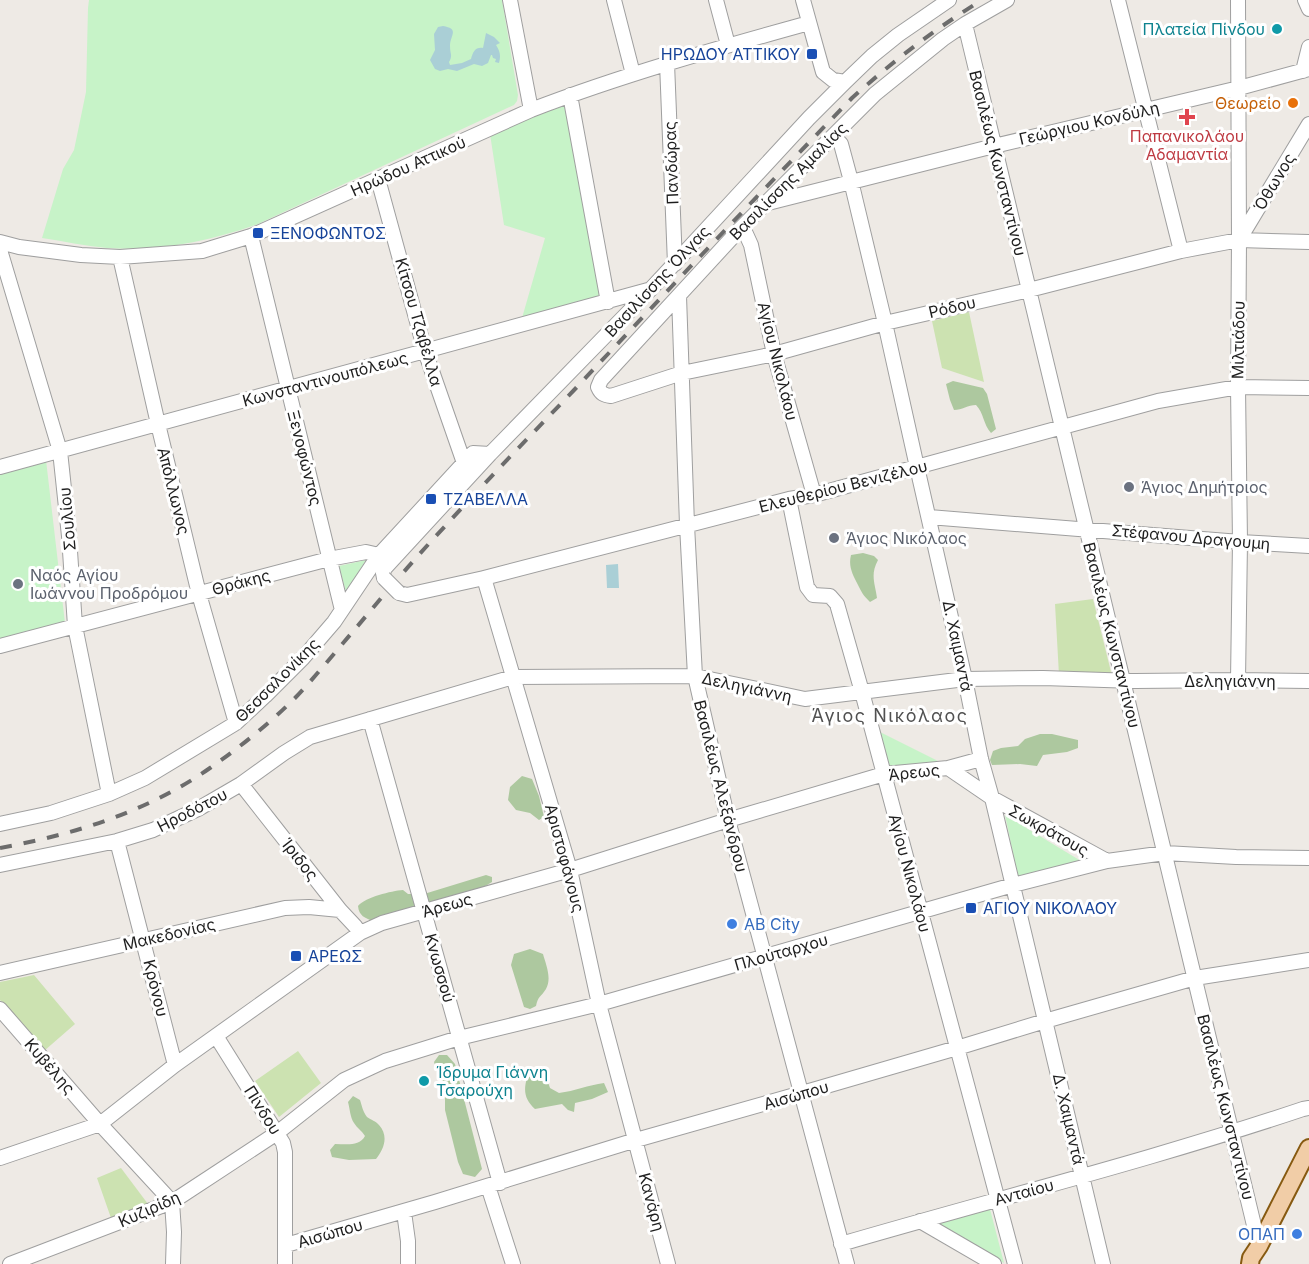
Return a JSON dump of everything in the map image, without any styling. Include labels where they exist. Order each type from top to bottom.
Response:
[{"type":"main road","points":[[1253,1259],[1309,1148]]},
{"type":"street","points":[[510,0],[531,110]]},
{"type":"street","points":[[614,0],[633,74]]},
{"type":"street","points":[[716,0],[728,45]]},
{"type":"street","points":[[802,0],[823,72],[833,80],[844,82]]},
{"type":"street","name":"Βασιλίσσης Όλγας","points":[[384,578],[385,568],[490,454],[675,264],[812,114],[872,56],[949,0]]},
{"type":"street","name":"Βασιλίσσης Αμαλίας","points":[[600,392],[598,387],[602,380],[740,229],[875,94],[943,39],[1007,0]]},
{"type":"street","points":[[1118,0],[1181,251]]},
{"type":"street","name":"Μιλτιάδου","points":[[1238,0],[1240,542],[1238,680]]},
{"type":"street","points":[[1305,0],[1309,9]]},
{"type":"street","name":"Ηρώδου Αττικού","points":[[0,242],[20,247],[120,257],[202,251],[251,237],[531,110],[570,95],[667,63],[809,22]]},
{"type":"street","name":"Βασιλέως Κωνσταντίνου","points":[[965,24],[1232,1132],[1253,1259]]},
{"type":"street","points":[[1306,70],[1309,47]]},
{"type":"street","name":"Πανδώρας","points":[[667,63],[675,264]]},
{"type":"street","name":"Γεώργιου Κονδύλη","points":[[764,204],[1306,70]]},
{"type":"street","points":[[570,95],[608,302]]},
{"type":"street","name":"Όθωνος","points":[[1239,240],[1309,124]]},
{"type":"street","name":"Δ. Χαιμαντά","points":[[833,136],[841,144],[885,322],[981,759],[1103,1264]]},
{"type":"street","name":"Κίτσου Τζαβέλλα","points":[[378,179],[425,351],[464,463]]},
{"type":"street","name":"Αγίου Νικολάου","points":[[740,229],[746,234],[751,245],[774,354],[814,495]]},
{"type":"street","name":"Ξενοφώντος","points":[[251,237],[342,610]]},
{"type":"street","name":"Ρόδου","points":[[600,392],[611,396],[682,374],[774,354],[885,322],[1029,290],[1181,251],[1239,240],[1309,242]]},
{"type":"street","name":"Σουλίου","points":[[0,250],[60,451],[75,626],[109,794]]},
{"type":"street","name":"Απόλλωνος","points":[[120,257],[200,594],[236,723]]},
{"type":"street","name":"Κωνσταντινουπόλεως","points":[[0,467],[650,290]]},
{"type":"street","name":"Βασιλέως Αλεξάνδρου","points":[[679,296],[695,675],[728,820],[847,1264]]},
{"type":"street","name":"Ελευθερίου Βενιζέλου","points":[[384,578],[399,593],[407,595],[484,578],[789,499],[814,495],[1158,401],[1238,387],[1309,388]]},
{"type":"street","name":"Θεσσαλονίκης","points":[[0,824],[51,813],[109,794],[145,778],[236,723],[303,658],[334,622],[379,555],[473,453],[490,454]]},
{"type":"street","name":"Αγίου Νικολάου","points":[[789,499],[807,587],[813,595],[830,596],[837,604],[1015,1264]]},
{"type":"street","name":"Στέφανου Δραγουμη","points":[[929,517],[1309,546]]},
{"type":"street","name":"Θράκης","points":[[0,646],[329,559],[366,552],[379,555]]},
{"type":"street","name":"Αριστοφάνους","points":[[484,578],[570,870],[599,1004],[636,1140]]},
{"type":"street","name":"Δεληγιάννη","points":[[370,719],[513,677],[695,675],[805,699],[965,679],[1309,681]]},
{"type":"street","name":"Ηροδότου","points":[[0,865],[117,842],[153,830],[198,809],[241,784],[310,737],[370,719]]},
{"type":"street","name":"Κνωσσού","points":[[370,719],[459,1038],[513,1264]]},
{"type":"street","name":"Άρεως","points":[[0,1158],[100,1124],[175,1065],[360,933],[382,923],[570,870],[884,774],[948,768],[981,759]]},
{"type":"street","name":"Άρεως","points":[[948,768],[992,798]]},
{"type":"street","name":"Ίριδος","points":[[241,784],[360,933]]},
{"type":"street","name":"Σωκράτους","points":[[992,798],[1107,861]]},
{"type":"street","name":"Κρόνου","points":[[117,842],[175,1065]]},
{"type":"street","name":"Πλούταρχου","points":[[277,1133],[344,1080],[385,1061],[459,1038],[599,1004],[1013,885],[1107,861],[1165,853],[1309,858]]},
{"type":"street","name":"Μακεδονίας","points":[[0,973],[285,908],[309,907],[340,910]]},
{"type":"street","name":"Αισώπου","points":[[286,1245],[404,1212],[636,1140],[1195,978],[1309,960]]},
{"type":"street","name":"Κυβέλης","points":[[0,1009],[100,1124],[172,1202]]},
{"type":"street","name":"Πίνδου","points":[[216,1036],[283,1143],[285,1152],[285,1264]]},
{"type":"street","name":"Ανταίου","points":[[841,1244],[1082,1176],[1309,1108]]},
{"type":"street","name":"Κυζιρίδη","points":[[10,1264],[172,1202],[277,1133]]},
{"type":"street","name":"Κανάρη","points":[[636,1140],[668,1264]]},
{"type":"street","points":[[172,1202],[174,1232],[172,1264]]},
{"type":"street","points":[[404,1212],[408,1264]]},
{"type":"street","points":[[920,1221],[994,1264]]},
{"type":"green space","points":[[89,0],[502,0],[518,95],[517,101],[514,105],[258,224],[221,235],[164,247],[126,249],[42,238],[63,169],[74,150],[86,92]]},
{"type":"green space","points":[[568,99],[606,296],[522,318],[545,238],[504,225],[490,134]]},
{"type":"green space","points":[[969,312],[984,382],[942,368],[932,321]]},
{"type":"green space","points":[[953,381],[983,388],[987,394],[996,429],[991,433],[976,405],[954,410],[946,384]]},
{"type":"green space","points":[[46,460],[65,623],[0,639],[0,473]]},
{"type":"green space","points":[[863,553],[874,556],[878,560],[874,575],[877,598],[870,602],[864,596],[851,567],[851,555]]},
{"type":"green space","points":[[366,560],[346,592],[339,566]]},
{"type":"green space","points":[[1093,599],[1112,676],[1059,675],[1055,604]]},
{"type":"green space","points":[[880,732],[942,763],[887,768]]},
{"type":"green space","points":[[1040,734],[1052,734],[1078,740],[1078,748],[1043,755],[1037,766],[992,765],[990,760],[993,751],[1018,746],[1025,739]]},
{"type":"green space","points":[[522,776],[532,779],[539,796],[544,817],[539,820],[530,813],[516,810],[508,800],[510,787]]},
{"type":"green space","points":[[1005,815],[1081,861],[1018,877]]},
{"type":"green space","points":[[486,875],[492,877],[492,882],[477,891],[373,921],[363,916],[358,906],[373,897],[386,893],[403,890],[408,894],[424,894]]},
{"type":"green space","points":[[530,949],[543,954],[548,972],[548,985],[536,1006],[530,1009],[524,1007],[511,965],[514,954]]},
{"type":"green space","points":[[34,975],[75,1024],[44,1051],[0,1000],[0,982]]},
{"type":"green space","points":[[298,1051],[321,1083],[279,1117],[255,1081]]},
{"type":"green space","points":[[439,1055],[447,1055],[455,1064],[482,1169],[475,1177],[463,1174],[458,1162],[445,1110],[445,1098],[434,1062]]},
{"type":"green space","points":[[537,1073],[545,1074],[550,1088],[559,1093],[604,1083],[608,1092],[575,1103],[574,1112],[562,1104],[535,1109],[527,1099],[525,1087],[527,1078]]},
{"type":"green space","points":[[353,1096],[360,1100],[367,1117],[378,1124],[384,1134],[383,1147],[376,1159],[349,1160],[332,1157],[330,1150],[335,1144],[356,1143],[365,1136],[355,1125],[351,1116],[348,1102]]},
{"type":"green space","points":[[121,1168],[148,1204],[111,1218],[97,1178]]},
{"type":"green space","points":[[990,1209],[1004,1263],[937,1223]]},
{"type":"water","points":[[443,26],[453,31],[450,42],[450,65],[471,59],[478,48],[483,48],[486,33],[500,43],[496,45],[500,54],[499,63],[495,62],[496,59],[491,55],[488,63],[482,66],[474,64],[457,71],[435,69],[430,60],[435,50],[434,34],[438,27]]},
{"type":"water","points":[[618,564],[619,588],[607,588],[606,565]]},
{"type":"railway","points":[[0,848],[56,836],[136,809],[186,783],[221,760],[265,726],[303,690],[413,562],[480,489],[852,98],[915,46],[982,0]]},
{"type":"place","name":"Πλατεία Πίνδου","points":[[1277,29]]},
{"type":"place","name":"ΗΡΩΔΟΥ ΑΤΤΙΚΟΥ","points":[[812,54]]},
{"type":"place","name":"Θεωρείο","points":[[1293,103]]},
{"type":"place","name":"Παπανικολάου Αδαμαντία","points":[[1187,117]]},
{"type":"place","name":"ΞΕΝΟΦΩΝΤΟΣ","points":[[258,233]]},
{"type":"place","name":"Άγιος Δημήτριος","points":[[1129,487]]},
{"type":"place","name":"ΤΖΑΒΕΛΛΑ","points":[[431,499]]},
{"type":"place","name":"Άγιος Νικόλαος","points":[[834,538]]},
{"type":"place","name":"Ναός Αγίου Ιωάννου Προδρόμου","points":[[18,584]]},
{"type":"place","name":"ΑΓΙΟΥ ΝΙΚΟΛΑΟΥ","points":[[971,908]]},
{"type":"place","name":"AB City","points":[[732,924]]},
{"type":"place","name":"ΑΡΕΩΣ","points":[[296,956]]},
{"type":"place","name":"Ίδρυμα Γιάννη Τσαρούχη","points":[[424,1081]]},
{"type":"place","name":"ΟΠΑΠ","points":[[1297,1234]]},
{"type":"district","name":"Άγιος Νικόλαος","points":[[890,716]]}]
